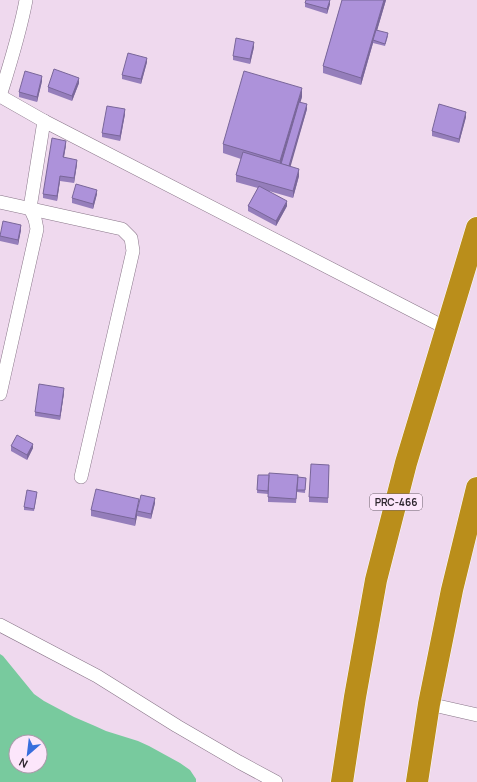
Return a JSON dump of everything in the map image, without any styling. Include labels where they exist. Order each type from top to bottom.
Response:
[{"type":"highway","name":"PRC-466","points":[[342,782],[355,697],[376,580],[406,463],[477,228]]},
{"type":"highway","points":[[417,782],[429,704],[452,590],[477,488]]},
{"type":"street","points":[[26,0],[22,24],[0,96],[44,121],[446,328]]},
{"type":"street","points":[[0,394],[37,229],[35,219],[30,208],[44,121]]},
{"type":"street","points":[[0,202],[122,229],[131,238],[133,251],[81,477]]},
{"type":"street","points":[[0,625],[97,676],[177,726],[276,782]]},
{"type":"street","points":[[429,704],[477,715]]},
{"type":"green space","points":[[0,654],[34,694],[44,701],[74,717],[106,731],[149,746],[190,770],[196,779],[196,782],[0,782]]},
{"type":"building","points":[[306,0],[330,0],[327,9],[305,3]]},
{"type":"building","points":[[342,0],[384,0],[361,78],[323,66]]},
{"type":"building","points":[[376,30],[388,33],[385,44],[373,40]]},
{"type":"building","points":[[236,38],[254,42],[250,59],[233,56]]},
{"type":"building","points":[[128,53],[147,58],[141,79],[122,75]]},
{"type":"building","points":[[54,69],[79,78],[72,96],[48,87]]},
{"type":"building","points":[[25,71],[42,76],[37,97],[19,92]]},
{"type":"building","points":[[244,71],[302,88],[280,161],[223,144]]},
{"type":"building","points":[[299,102],[307,104],[289,166],[281,164]]},
{"type":"building","points":[[439,104],[466,112],[459,139],[432,131]]},
{"type":"building","points":[[107,106],[125,109],[120,136],[102,133]]},
{"type":"building","points":[[52,138],[66,141],[63,157],[77,160],[74,178],[60,176],[57,196],[43,194]]},
{"type":"building","points":[[243,152],[299,169],[293,191],[236,175]]},
{"type":"building","points":[[76,184],[97,190],[93,204],[72,198]]},
{"type":"building","points":[[259,186],[287,201],[276,221],[248,206]]},
{"type":"building","points":[[3,221],[21,225],[18,240],[0,236]]},
{"type":"building","points":[[39,384],[64,388],[60,416],[35,412]]},
{"type":"building","points":[[17,435],[33,444],[27,455],[11,446]]},
{"type":"building","points":[[311,464],[329,465],[328,498],[309,497]]},
{"type":"building","points":[[269,473],[298,475],[296,499],[268,497]]},
{"type":"building","points":[[258,475],[269,475],[268,491],[257,490]]},
{"type":"building","points":[[298,477],[306,478],[305,490],[297,490]]},
{"type":"building","points":[[96,489],[139,499],[135,519],[91,510]]},
{"type":"building","points":[[27,490],[37,492],[34,509],[24,507]]},
{"type":"building","points":[[141,495],[155,498],[151,514],[137,511]]}]
